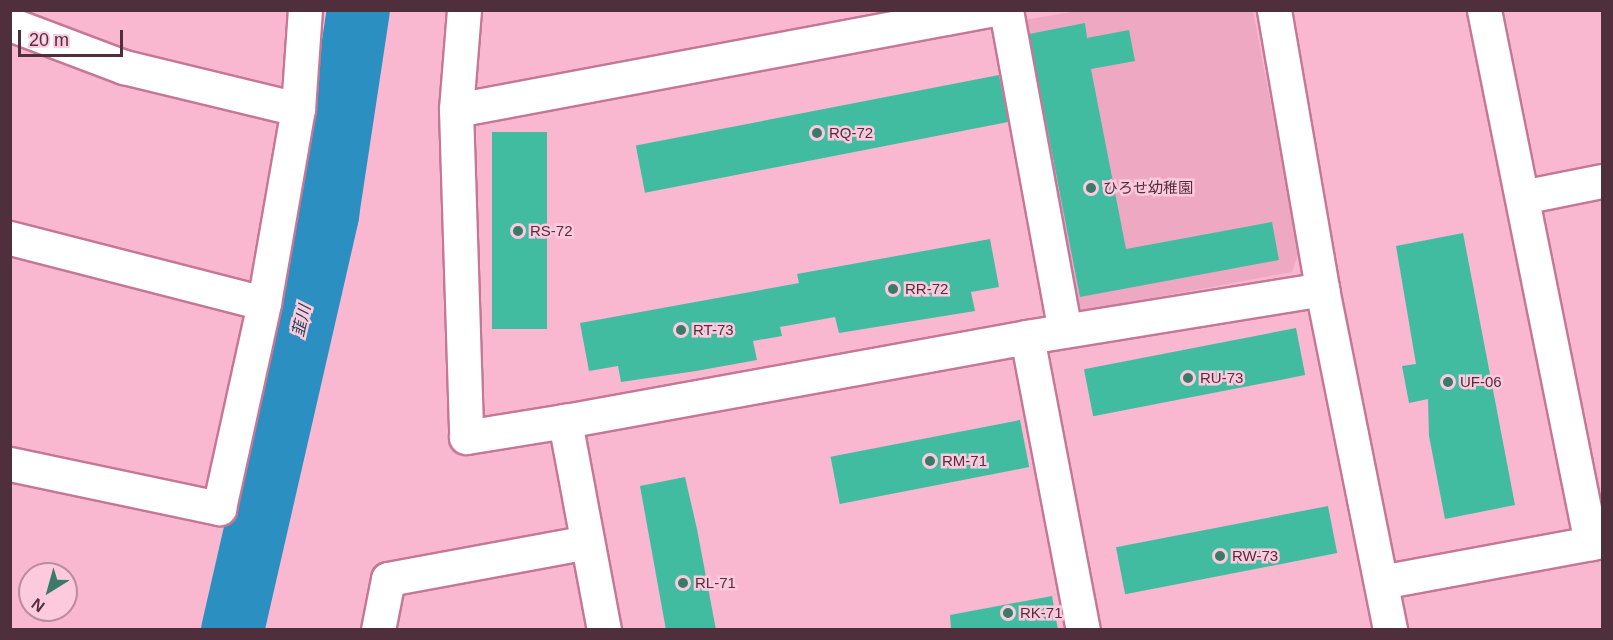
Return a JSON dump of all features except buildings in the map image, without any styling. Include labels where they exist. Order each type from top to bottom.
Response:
[{"type":"street","points":[[10,464],[219,508],[264,303],[298,109],[305,10]]},
{"type":"street","points":[[465,10],[456,110],[466,437],[1065,330],[1322,289]]},
{"type":"street","points":[[1006,10],[1065,330]]},
{"type":"street","points":[[1274,10],[1322,289],[1390,630]]},
{"type":"street","points":[[1381,582],[1597,542],[1521,198],[1484,10]]},
{"type":"street","points":[[456,110],[968,12]]},
{"type":"street","points":[[10,24],[124,67],[298,109]]},
{"type":"street","points":[[1521,198],[1602,181]]},
{"type":"street","points":[[10,238],[264,303]]},
{"type":"street","points":[[1027,337],[1083,630]]},
{"type":"street","points":[[565,421],[604,630]]},
{"type":"street","points":[[378,630],[388,579],[587,542]]},
{"type":"shaded area","points":[[1077,11],[1253,11],[1299,252],[1292,272],[1072,313],[1018,21]]},
{"type":"waterway","name":"韮川","points":[[232,630],[327,214],[358,10]]},
{"type":"place","name":"RQ-72","points":[[817,133]]},
{"type":"place","name":"ひろせ幼稚園","points":[[1091,188]]},
{"type":"place","name":"RS-72","points":[[518,231]]},
{"type":"place","name":"RR-72","points":[[893,289]]},
{"type":"place","name":"RT-73","points":[[681,330]]},
{"type":"place","name":"RU-73","points":[[1188,378]]},
{"type":"place","name":"UF-06","points":[[1448,382]]},
{"type":"place","name":"RM-71","points":[[930,461]]},
{"type":"place","name":"RW-73","points":[[1220,556]]},
{"type":"place","name":"RL-71","points":[[683,583]]},
{"type":"place","name":"RK-71","points":[[1008,613]]}]
